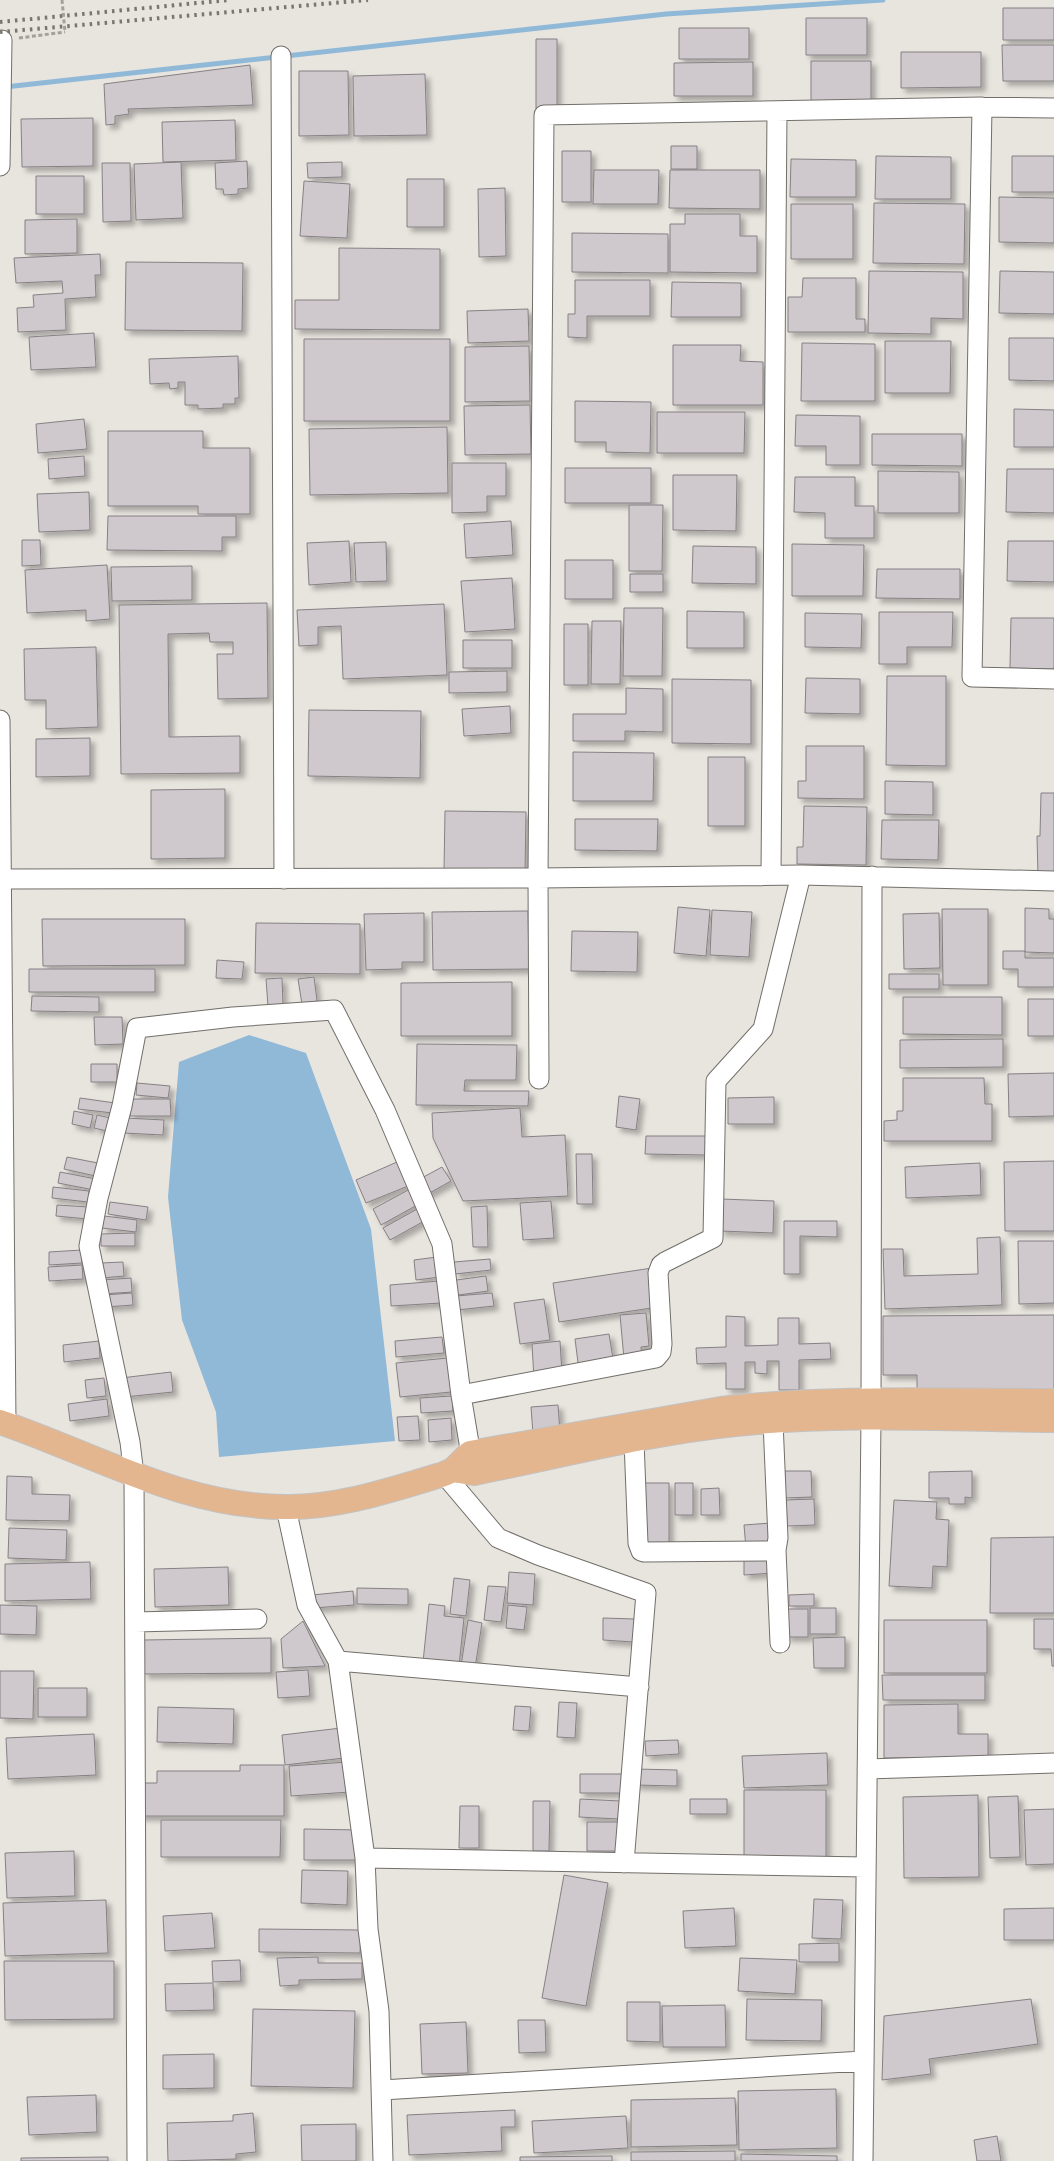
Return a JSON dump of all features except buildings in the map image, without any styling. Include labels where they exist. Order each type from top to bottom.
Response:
[{"type":"main road","points":[[460,1468],[735,1424],[773,1422],[870,1409],[1054,1401]]},
{"type":"main road","points":[[3,1423],[177,1490],[231,1502],[286,1508],[364,1497],[460,1468],[721,1409],[760,1405],[870,1409],[1054,1420]]},
{"type":"street","points":[[0,166],[2,40]]},
{"type":"street","points":[[281,56],[284,878]]},
{"type":"street","points":[[539,1080],[538,878],[544,115],[982,107],[1054,108]]},
{"type":"street","points":[[982,107],[972,677],[1054,679]]},
{"type":"street","points":[[771,875],[777,110]]},
{"type":"street","points":[[0,720],[3,1423]]},
{"type":"street","points":[[2,879],[538,878],[800,875],[1054,881]]},
{"type":"street","points":[[461,1395],[656,1358],[661,1352],[658,1273],[661,1265],[665,1262],[713,1238],[716,1081],[763,1030],[800,875]]},
{"type":"street","points":[[862,2161],[870,1409],[872,876]]},
{"type":"street","points":[[136,2161],[134,1475],[130,1442],[89,1246],[98,1198],[122,1106],[137,1028],[334,1010],[385,1110],[442,1244],[461,1395],[460,1468],[498,1538],[538,1555],[646,1593],[624,1863]]},
{"type":"street","points":[[773,1422],[780,1643]]},
{"type":"street","points":[[634,1441],[638,1543],[640,1551],[776,1550]]},
{"type":"street","points":[[286,1508],[307,1606],[338,1661],[365,1858],[368,1929],[380,2011],[383,2161]]},
{"type":"street","points":[[135,1622],[257,1619]]},
{"type":"street","points":[[338,1661],[639,1687]]},
{"type":"street","points":[[867,1769],[1054,1763]]},
{"type":"street","points":[[365,1858],[865,1867]]},
{"type":"street","points":[[382,2090],[864,2061]]},
{"type":"path","points":[[2,40],[65,32],[62,0]]},
{"type":"water","points":[[249,1035],[306,1053],[371,1229],[395,1441],[219,1457],[216,1412],[182,1320],[168,1197],[179,1062]]},
{"type":"waterway","points":[[5,87],[666,14],[883,0]]},
{"type":"railway","points":[[0,22],[229,0]]},
{"type":"railway","points":[[0,32],[368,0]]}]
